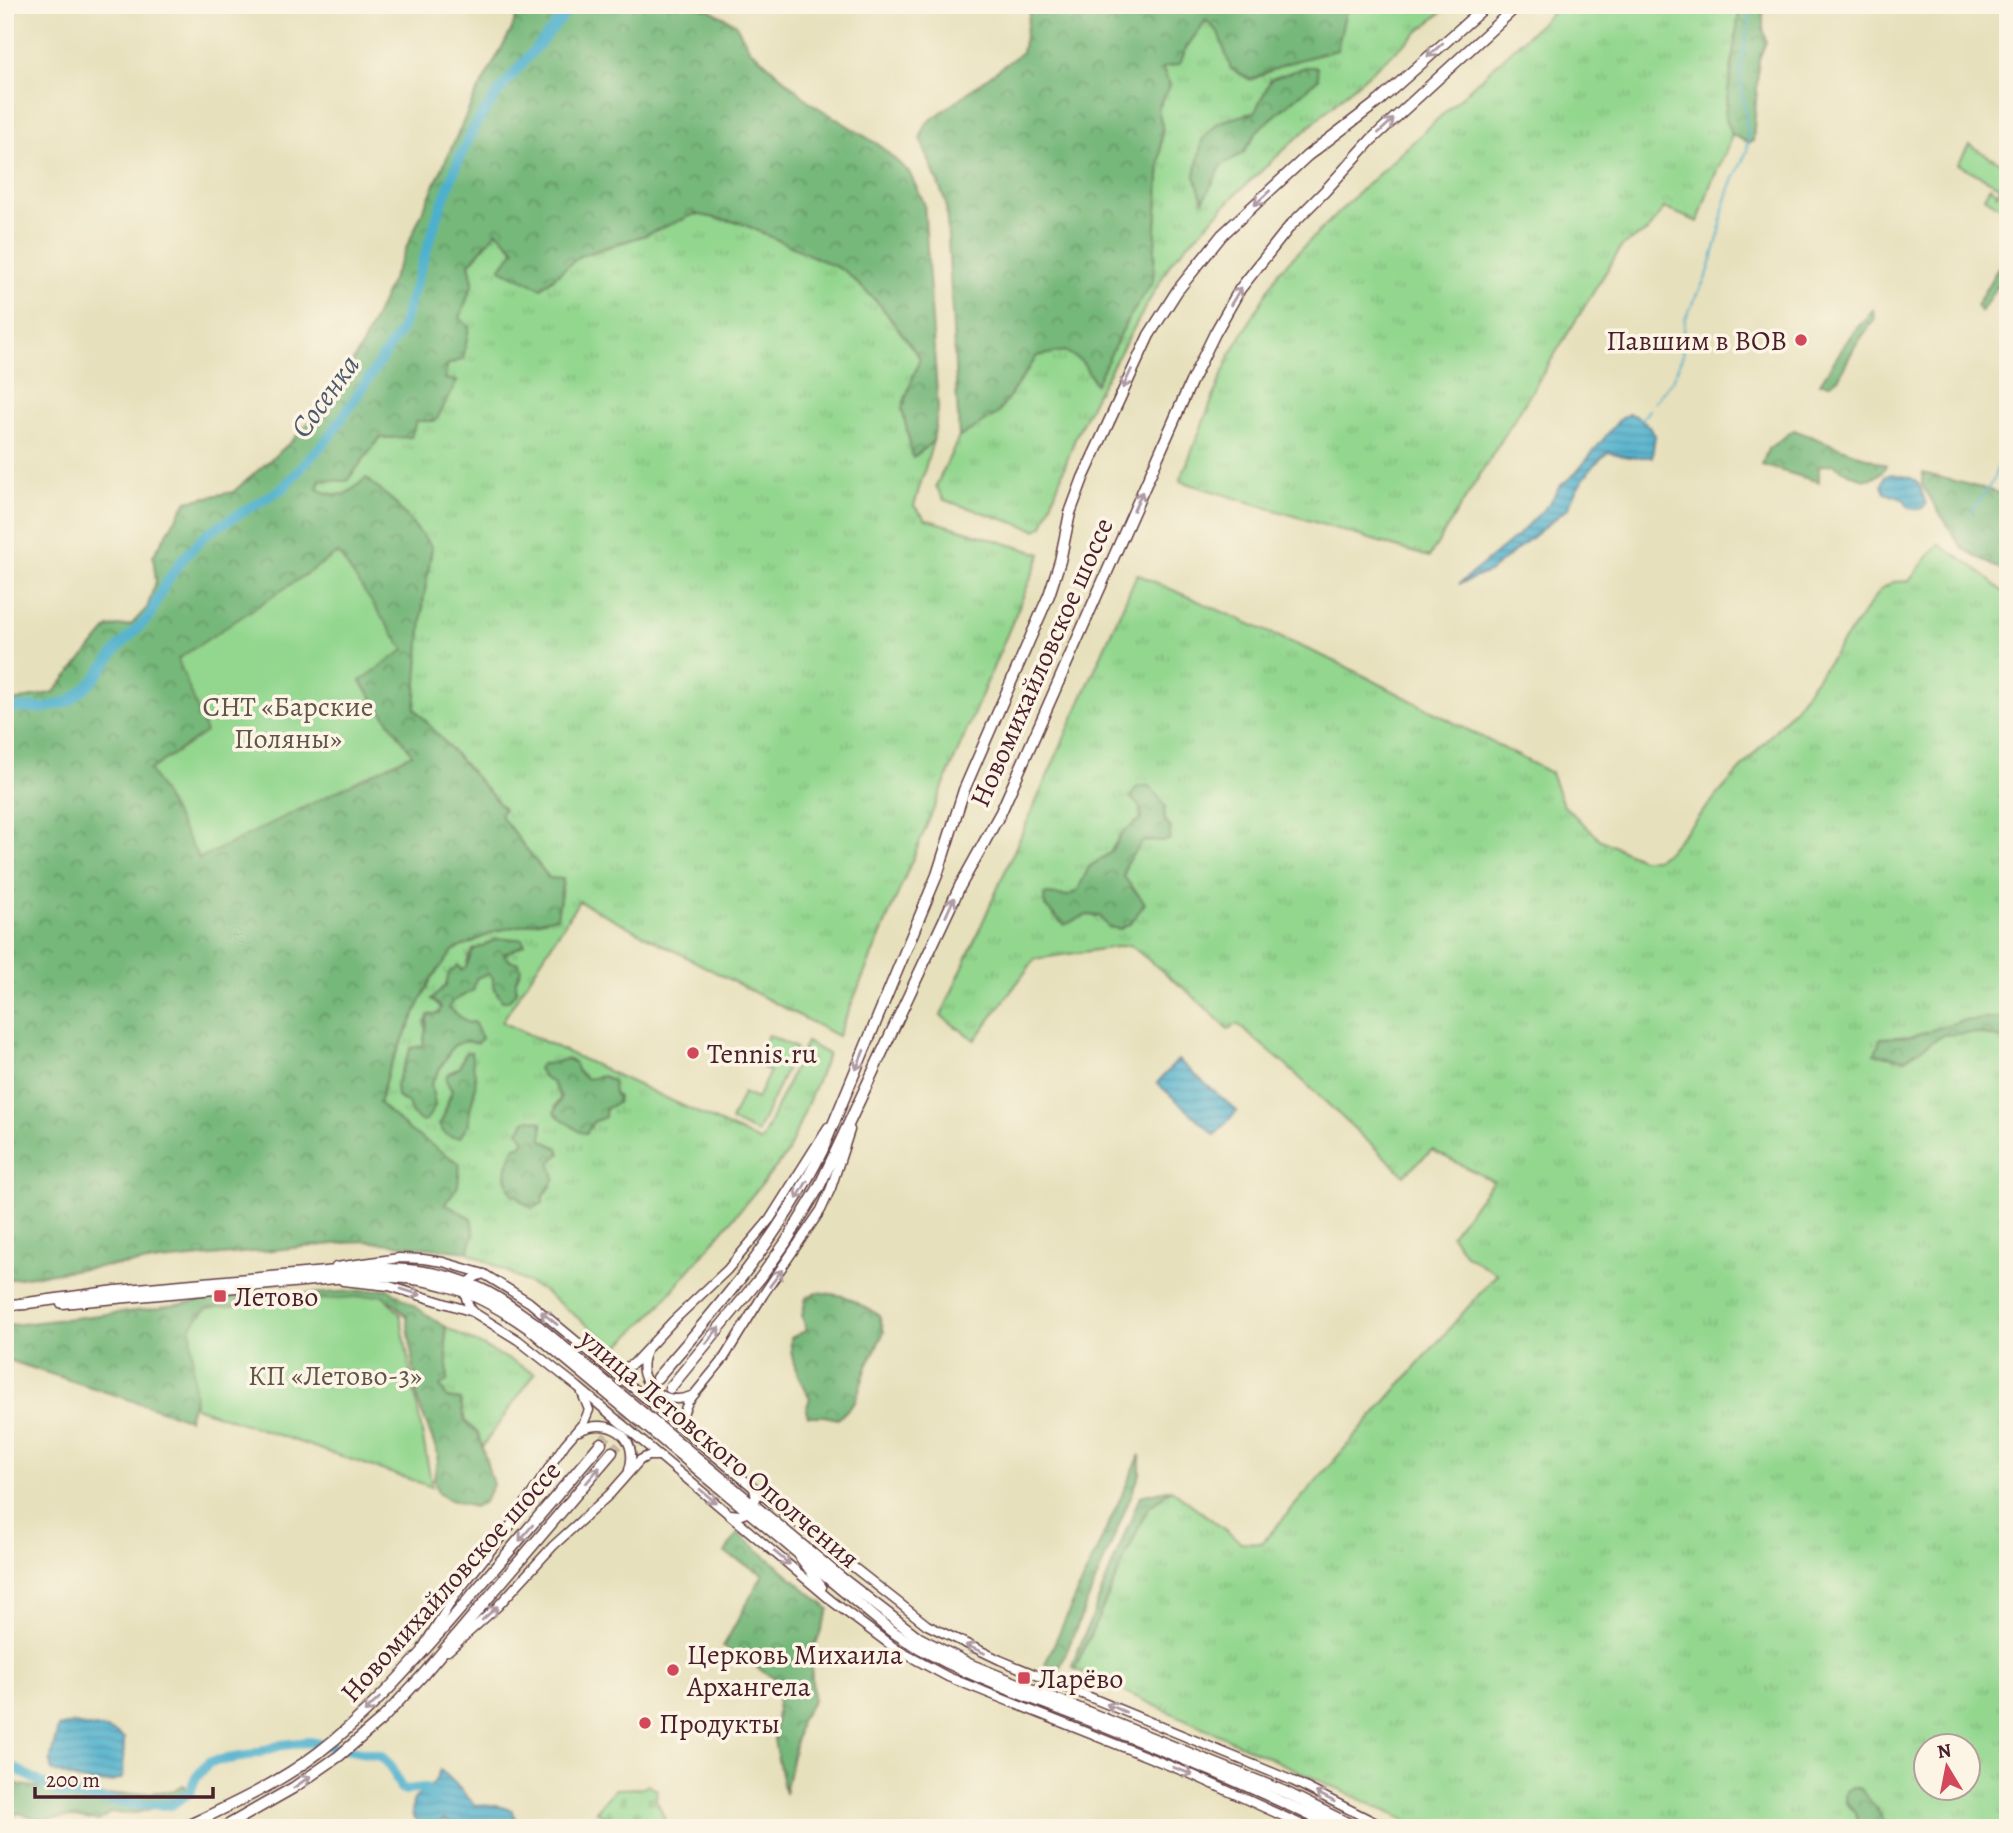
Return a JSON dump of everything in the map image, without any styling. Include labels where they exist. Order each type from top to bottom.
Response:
[{"type":"main road","name":"Новомихайловское шоссе","points":[[657,1378],[751,1267],[776,1233],[807,1182],[937,876],[964,790],[1049,595],[1060,561],[1070,513],[1083,478],[1149,335],[1177,291],[1223,235],[1307,156],[1379,101],[1487,5]]},
{"type":"main road","name":"Новомихайловское шоссе","points":[[670,1388],[761,1277],[786,1242],[818,1187],[855,1114],[960,886],[1001,812],[1191,382],[1240,289],[1290,226],[1371,140],[1518,5]]},
{"type":"main road","name":"улица Летовского Ополчения","points":[[5,1305],[66,1303],[317,1276],[393,1275],[467,1287],[494,1295],[536,1324],[751,1508],[898,1623],[945,1653],[1272,1787],[1357,1828]]},
{"type":"main road","name":"Новомихайловское шоссе","points":[[183,1828],[258,1791],[317,1754],[335,1739],[407,1670],[601,1443]]},
{"type":"main road","name":"Новомихайловское шоссе","points":[[223,1828],[264,1806],[357,1741],[422,1676],[612,1452]]},
{"type":"main road","name":"улица Летовского Ополчения","points":[[751,1508],[789,1545],[890,1630],[939,1661],[1281,1800],[1336,1828]]},
{"type":"street","points":[[604,1362],[617,1368],[628,1366],[727,1270],[770,1219],[841,1106]]},
{"type":"street","points":[[689,1432],[683,1420],[684,1408],[724,1359],[763,1295],[821,1210],[855,1114]]},
{"type":"street","points":[[317,1276],[399,1258],[443,1262],[485,1274],[529,1302],[753,1487],[927,1625],[1000,1660],[1293,1781],[1386,1828]]},
{"type":"street","points":[[473,1312],[464,1300],[467,1287],[475,1276],[485,1274]]},
{"type":"street","points":[[317,1276],[389,1286],[473,1312],[518,1340],[578,1387],[833,1602],[896,1649],[948,1678],[1193,1776],[1310,1828]]},
{"type":"street","points":[[648,1348],[643,1359],[643,1377],[656,1391],[671,1400],[695,1394]]},
{"type":"street","points":[[407,1670],[456,1594],[510,1526],[553,1461],[584,1422],[589,1410],[578,1387]]},
{"type":"street","points":[[576,1432],[595,1424],[604,1424],[618,1432],[629,1445],[631,1454],[628,1473]]},
{"type":"street","points":[[422,1676],[497,1607],[553,1546],[610,1494],[643,1458],[653,1455],[662,1457]]},
{"type":"street","points":[[730,1514],[741,1515],[751,1508],[756,1499],[753,1487]]},
{"type":"street","points":[[789,1545],[833,1602]]},
{"type":"green space","points":[[521,5],[692,5],[708,9],[735,23],[749,48],[811,103],[879,145],[909,172],[924,203],[938,409],[933,441],[913,458],[902,408],[920,358],[881,306],[845,271],[741,223],[695,214],[645,235],[580,256],[541,288],[500,269],[515,250],[497,231],[469,264],[473,282],[460,318],[469,327],[463,359],[447,365],[445,379],[457,381],[436,421],[416,421],[411,437],[380,438],[347,481],[320,480],[317,489],[344,494],[366,478],[394,502],[432,547],[423,603],[415,709],[504,809],[500,815],[549,878],[563,879],[557,917],[496,931],[454,950],[431,979],[388,1071],[379,1103],[409,1130],[460,1164],[458,1186],[445,1204],[471,1218],[474,1233],[468,1252],[364,1241],[80,1269],[5,1280],[5,703],[54,692],[109,627],[131,625],[147,608],[156,581],[153,556],[187,501],[233,492],[293,440],[330,399],[362,346],[473,100],[511,31]],"holes":[[[338,553],[403,650],[360,680],[412,754],[150,770],[206,732],[179,659]]]},
{"type":"green space","points":[[1031,5],[1347,5],[1337,50],[1287,63],[1251,80],[1231,69],[1218,32],[1206,20],[1186,48],[1180,64],[1162,68],[1170,85],[1158,109],[1162,126],[1153,281],[1127,321],[1096,384],[1082,362],[1065,351],[1037,356],[997,414],[959,437],[946,203],[920,138],[927,123],[1022,52]]},
{"type":"green space","points":[[1347,5],[1450,5],[1345,94],[1236,194],[1171,262],[1076,436],[1043,526],[1036,530],[944,500],[936,486],[959,437],[997,414],[1037,356],[1065,351],[1082,362],[1095,384],[1127,321],[1153,281],[1162,126],[1158,109],[1170,85],[1162,68],[1180,63],[1186,48],[1206,20],[1218,32],[1231,68],[1251,80],[1287,63],[1337,50]],"holes":[[[1272,79],[1318,79],[1258,130],[1243,153],[1195,176],[1202,147],[1210,130],[1226,121],[1255,112]]]},
{"type":"green space","points":[[1560,5],[1740,5],[1725,115],[1731,134],[1730,143],[1711,183],[1698,222],[1664,208],[1649,230],[1622,246],[1429,557],[1180,481],[1230,355],[1280,270],[1356,195]]},
{"type":"green space","points":[[1740,5],[1763,5],[1766,42],[1759,59],[1753,141],[1749,143],[1731,134],[1725,115]]},
{"type":"green space","points":[[1305,67],[1317,67],[1318,79],[1258,130],[1243,153],[1222,165],[1203,201],[1195,176],[1202,140],[1219,122],[1255,112],[1271,79]]},
{"type":"green space","points":[[1969,145],[2008,167],[2008,174],[2002,185],[2008,177],[2008,203],[2004,209],[1984,197],[1990,187],[1997,192],[1996,196],[2001,187],[1958,164]]},
{"type":"green space","points":[[695,214],[741,223],[845,271],[881,306],[920,358],[902,408],[913,457],[933,441],[914,506],[926,519],[1041,554],[838,1036],[579,901],[502,1022],[761,1142],[806,1042],[828,1054],[787,1154],[655,1311],[617,1348],[542,1290],[468,1252],[474,1233],[444,1204],[458,1186],[409,1130],[379,1104],[388,1071],[431,979],[454,950],[496,931],[557,917],[563,880],[550,879],[500,815],[504,809],[414,709],[423,603],[432,547],[366,479],[344,494],[317,490],[320,480],[347,480],[380,438],[411,437],[416,421],[457,382],[444,379],[447,365],[463,359],[469,327],[460,318],[473,282],[469,264],[497,231],[515,250],[500,269],[541,288],[580,256],[645,235]],"holes":[[[525,944],[504,954],[508,960],[519,963],[515,980],[516,992],[498,996],[493,978],[488,974],[476,978],[473,990],[452,1002],[449,1008],[468,1023],[477,1043],[464,1041],[453,1046],[431,1084],[435,1106],[427,1117],[412,1114],[408,1103],[426,1040],[425,1021],[439,1013],[441,1007],[432,999],[446,985],[449,973],[458,966],[461,971],[466,967],[469,955]],[[466,1052],[474,1072],[475,1085],[469,1123],[460,1137],[452,1137],[439,1125],[452,1091],[446,1080],[448,1074],[459,1068]],[[566,1059],[586,1079],[612,1087],[604,1117],[593,1122],[587,1133],[579,1131],[559,1117],[555,1107],[561,1097],[552,1082],[554,1063]],[[525,1140],[542,1140],[558,1148],[550,1162],[552,1185],[543,1197],[521,1201],[518,1196],[522,1145]]]},
{"type":"green space","points":[[2008,251],[2008,268],[1981,312],[1976,306]]},
{"type":"green space","points":[[1873,310],[1875,319],[1855,346],[1839,377],[1831,384],[1820,383],[1851,335]]},
{"type":"green space","points":[[1794,430],[1886,465],[1881,473],[1868,479],[1854,476],[1833,464],[1819,466],[1819,482],[1762,465],[1768,449]]},
{"type":"green space","points":[[1923,473],[2008,495],[2008,574],[1962,548],[1922,485]]},
{"type":"green space","points":[[1938,544],[1978,570],[2008,596],[2008,1828],[1889,1828],[1863,1792],[1852,1788],[1846,1803],[1855,1812],[1858,1828],[1423,1828],[1075,1669],[1147,1509],[1171,1489],[1241,1542],[1262,1543],[1497,1274],[1466,1255],[1451,1235],[1493,1181],[1432,1150],[1404,1175],[1287,1066],[1237,1024],[1228,1029],[1192,995],[1130,945],[1035,959],[975,1040],[941,1016],[1137,574],[1343,665],[1551,773],[1563,805],[1601,840],[1641,859],[1655,859],[1667,852],[1794,709],[1881,589],[1893,582],[1909,581]],"holes":[[[1139,806],[1169,840],[1142,842],[1126,864],[1124,877],[1131,923],[1120,929],[1108,927],[1100,916],[1087,915],[1044,894],[1068,896],[1078,890],[1089,867],[1110,853],[1122,833],[1142,818]]]},
{"type":"green space","name":"СНТ «Барские Поляны»","points":[[338,553],[404,650],[360,681],[412,754],[199,859],[150,770],[206,732],[178,659]]},
{"type":"green space","points":[[1138,786],[1150,786],[1165,806],[1164,819],[1171,828],[1169,840],[1142,842],[1126,864],[1124,877],[1145,903],[1131,923],[1120,929],[1108,927],[1100,916],[1087,915],[1064,925],[1045,906],[1044,894],[1068,896],[1078,890],[1089,867],[1110,853],[1122,833],[1142,818],[1139,806],[1130,797]]},
{"type":"green space","points":[[497,939],[522,939],[525,944],[504,954],[508,960],[519,963],[521,969],[516,980],[516,992],[508,1001],[502,1001],[493,985],[493,978],[488,974],[476,978],[473,990],[452,1002],[449,1008],[468,1023],[474,1022],[482,1038],[477,1043],[464,1041],[453,1046],[431,1084],[435,1106],[426,1121],[422,1122],[412,1114],[408,1103],[397,1097],[396,1084],[411,1048],[423,1046],[428,1015],[439,1013],[441,1007],[432,999],[446,985],[449,973],[458,965],[461,970],[466,967],[473,950]]},
{"type":"green space","points":[[2008,1017],[2008,1040],[1975,1033],[1943,1035],[1905,1059],[1875,1054],[1881,1038],[1913,1036],[1961,1021]]},
{"type":"green space","points":[[768,1035],[796,1048],[757,1133],[731,1121],[743,1093],[757,1099],[770,1071],[755,1064]]},
{"type":"green space","points":[[466,1052],[471,1052],[475,1087],[469,1123],[460,1137],[453,1137],[445,1133],[439,1125],[452,1091],[446,1080],[448,1074],[459,1068]]},
{"type":"green space","points":[[566,1059],[574,1063],[577,1071],[587,1078],[603,1076],[613,1081],[614,1093],[618,1097],[617,1103],[605,1109],[605,1117],[593,1122],[586,1133],[580,1132],[554,1113],[561,1097],[552,1082],[545,1079],[538,1069],[541,1064]]},
{"type":"green space","points":[[530,1119],[542,1122],[542,1140],[558,1148],[560,1154],[550,1162],[555,1178],[543,1197],[543,1203],[532,1208],[512,1194],[506,1176],[507,1165],[515,1147],[522,1145],[525,1140],[519,1132],[525,1121]]},
{"type":"green space","points":[[389,1289],[445,1327],[448,1380],[440,1386],[447,1398],[460,1400],[465,1421],[478,1433],[493,1485],[484,1502],[474,1507],[450,1500],[438,1493],[434,1479],[438,1454],[418,1402],[407,1317],[394,1303],[377,1296],[197,1389],[188,1419],[5,1359],[5,1326],[160,1308],[204,1300]]},
{"type":"green space","points":[[817,1292],[844,1296],[879,1315],[884,1332],[868,1364],[855,1402],[838,1419],[808,1416],[806,1410],[810,1398],[793,1361],[791,1338],[807,1330],[802,1316],[806,1298]]},
{"type":"green space","name":"КП «Летово-3»","points":[[383,1295],[400,1314],[432,1487],[195,1407],[191,1326],[207,1308]]},
{"type":"green space","points":[[445,1327],[535,1373],[482,1447],[477,1433],[465,1421],[460,1400],[447,1398],[440,1386],[448,1380]]},
{"type":"green space","points":[[1140,1455],[1140,1474],[1059,1670],[1045,1664]]},
{"type":"green space","points":[[1171,1489],[1147,1509],[1075,1669],[1072,1666],[1140,1496]]},
{"type":"green space","points":[[738,1533],[829,1609],[811,1657],[813,1701],[800,1721],[785,1794],[774,1740],[780,1682],[723,1647],[763,1574],[725,1553]]},
{"type":"green space","points":[[5,1779],[20,1785],[96,1796],[173,1791],[183,1785],[186,1789],[183,1795],[157,1807],[130,1814],[111,1812],[99,1821],[73,1817],[39,1819],[20,1813],[5,1817]]},
{"type":"green space","points":[[648,1785],[657,1790],[656,1800],[665,1818],[660,1828],[630,1828],[596,1811],[615,1789],[643,1788]]},
{"type":"green space","points":[[1852,1788],[1864,1792],[1889,1828],[1858,1828],[1855,1813],[1845,1798],[1846,1791]]},
{"type":"water","points":[[1628,414],[1643,421],[1655,435],[1652,457],[1628,457],[1608,452],[1592,467],[1576,490],[1568,508],[1489,572],[1459,584],[1517,536],[1550,503],[1559,487],[1576,473],[1619,420]]},
{"type":"water","points":[[1891,474],[1916,481],[1926,504],[1924,507],[1912,508],[1905,500],[1885,493],[1882,486],[1885,476]]},
{"type":"water","points":[[1178,1060],[1237,1111],[1215,1135],[1157,1083]]},
{"type":"water","points":[[73,1724],[107,1730],[124,1739],[123,1778],[96,1783],[52,1771],[50,1762],[58,1727]]},
{"type":"water","points":[[440,1770],[475,1805],[512,1810],[521,1828],[455,1828],[452,1823],[443,1819],[439,1826],[420,1823],[413,1817],[414,1800],[432,1785]]},
{"type":"waterway","name":"Сосенка","points":[[5,712],[8,708],[46,708],[70,701],[94,680],[117,649],[149,617],[164,586],[181,561],[206,534],[283,488],[330,436],[401,330],[439,211],[476,124],[504,85],[573,5]]},
{"type":"waterway","points":[[1655,402],[1673,379],[1682,357],[1685,319],[1708,273],[1723,209],[1747,151],[1748,136],[1740,72],[1752,5]]},
{"type":"waterway","points":[[1642,419],[1649,410]]},
{"type":"waterway","points":[[1971,512],[1993,481],[2008,434]]},
{"type":"waterway","name":"Сосенка","points":[[5,1770],[13,1767],[61,1794],[136,1804],[171,1805],[190,1792],[195,1779],[209,1762],[247,1756],[282,1745],[310,1742],[381,1756],[391,1766],[401,1788],[424,1788],[434,1797]]},
{"type":"tunnel","points":[[601,1443],[655,1381]]},
{"type":"tunnel","points":[[612,1452],[670,1388]]},
{"type":"place","name":"Павшим в ВОВ","points":[[1801,340]]},
{"type":"place","name":"Tennis.ru","points":[[693,1053]]},
{"type":"place","name":"Летово","points":[[220,1296]]},
{"type":"place","name":"Церковь Михаила Архангела","points":[[673,1670]]},
{"type":"place","name":"Ларёво","points":[[1024,1678]]},
{"type":"place","name":"Продукты","points":[[645,1723]]}]
